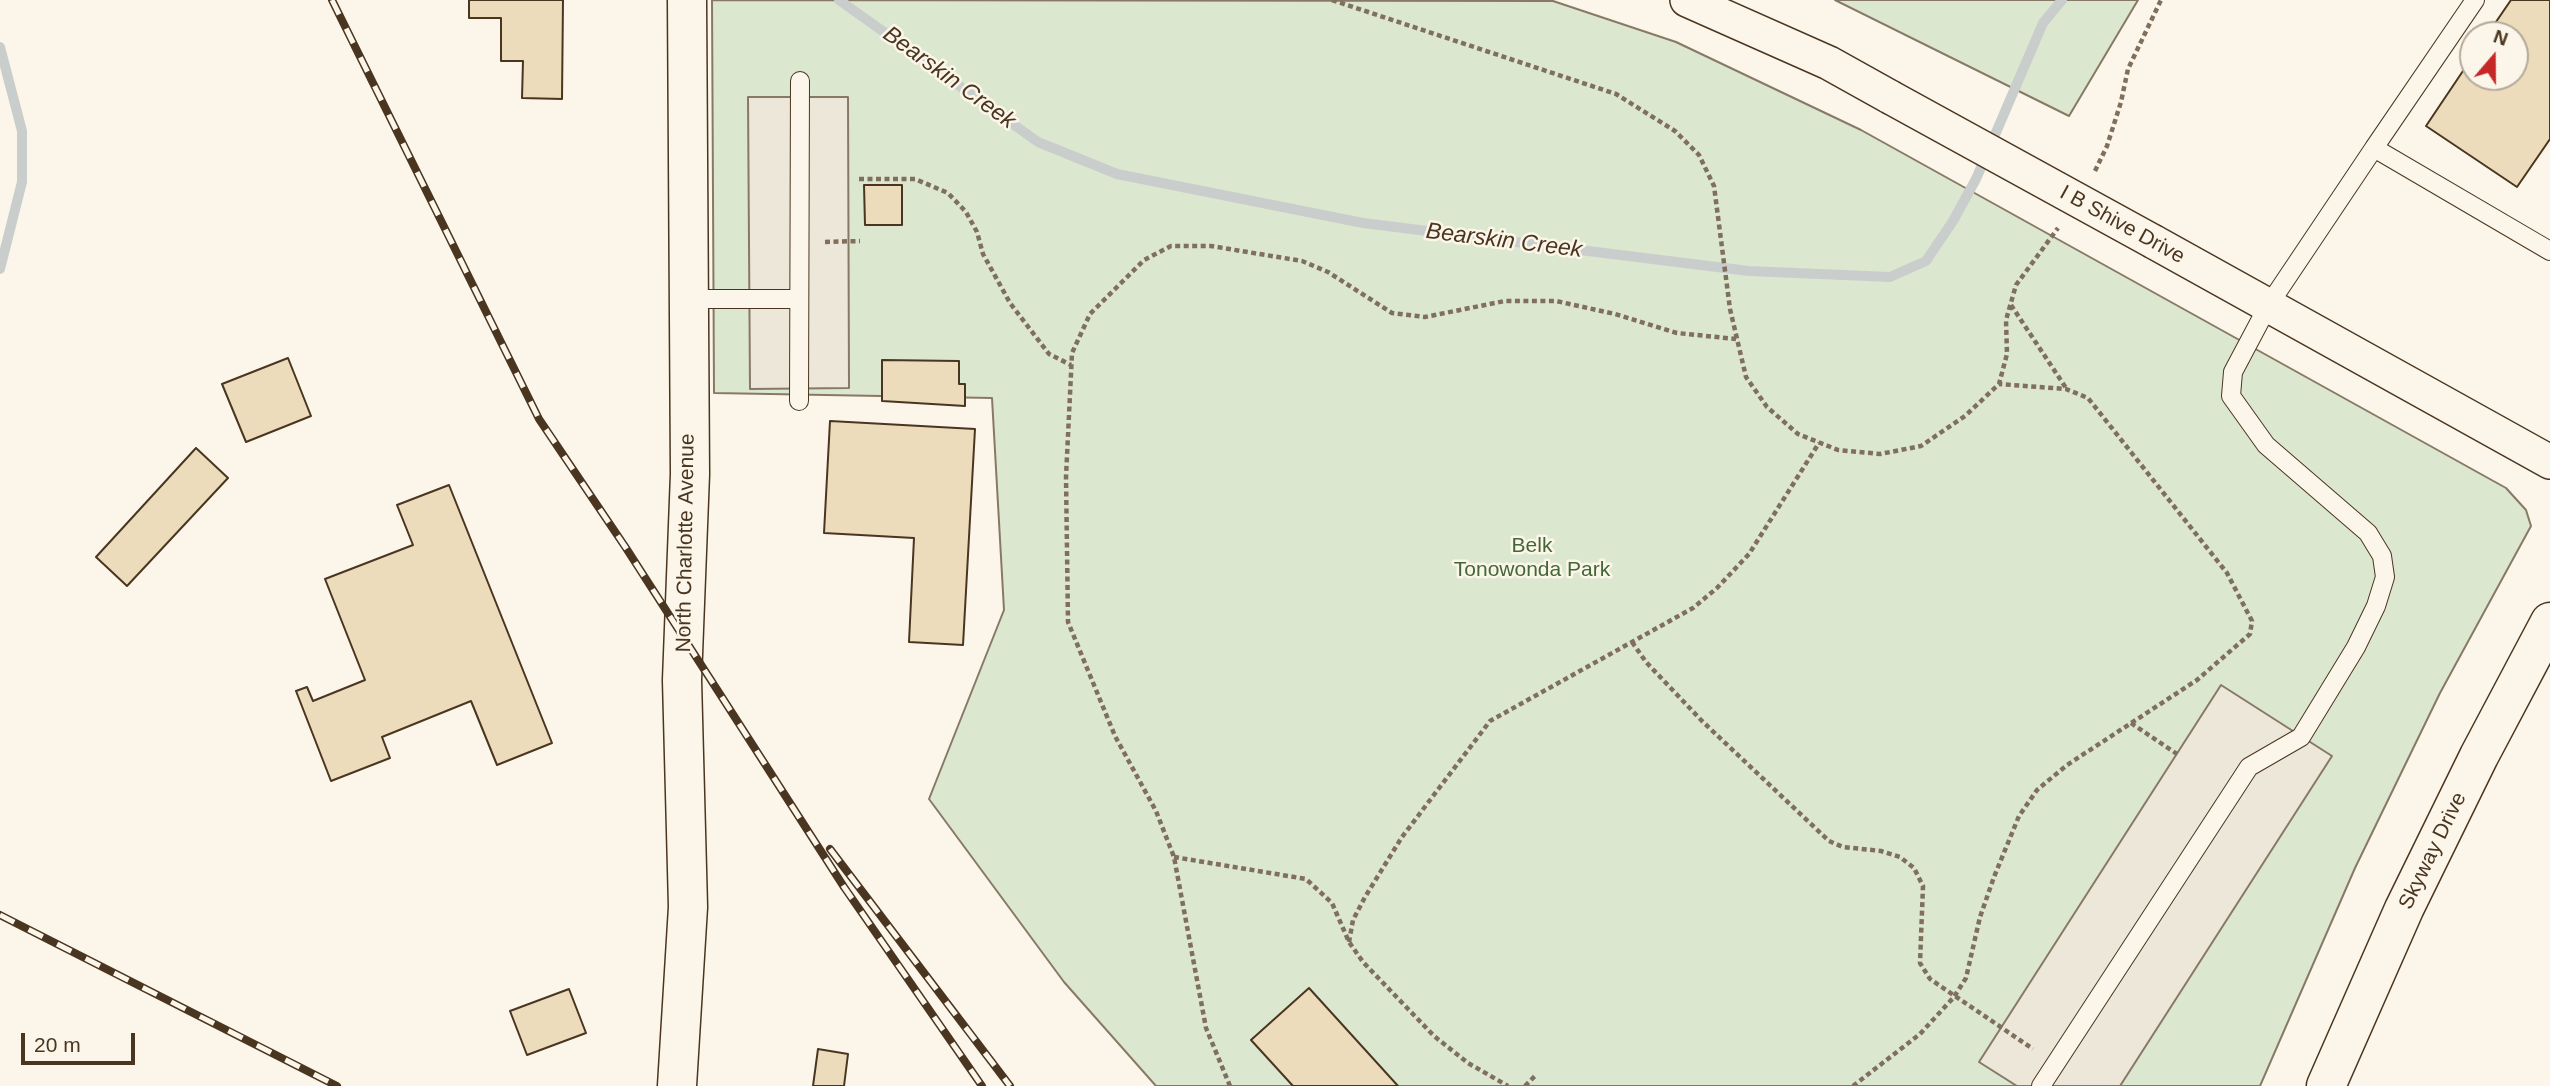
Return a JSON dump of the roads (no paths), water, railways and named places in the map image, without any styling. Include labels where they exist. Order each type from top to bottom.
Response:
[{"type":"main road","name":"North Charlotte Avenue","points":[[677,1086],[688,906],[682,680],[690,474],[687,0]]},
{"type":"main road","name":"Skyway Drive","points":[[2326,1086],[2404,909],[2479,756],[2550,622]]},
{"type":"street","name":"I B Shive Drive","points":[[1687,0],[1829,63],[2550,462]]},
{"type":"lane","points":[[2041,1086],[2249,767],[2301,737],[2356,647],[2376,606],[2385,577],[2382,556],[2368,533],[2266,445],[2231,396],[2233,372],[2268,306],[2474,0]]},
{"type":"lane","points":[[799,401],[800,81]]},
{"type":"lane","points":[[2374,148],[2550,251]]},
{"type":"lane","points":[[688,299],[799,299]]},
{"type":"waterway","name":"Bearskin Creek","points":[[839,0],[1038,142],[1117,174],[1363,223],[1749,271],[1890,277],[1926,261],[1953,221],[1976,179],[2043,23],[2062,0]]},
{"type":"waterway","name":"Bearskin Creek","points":[[0,47],[22,131],[22,182],[0,269]]},
{"type":"railway","points":[[332,0],[539,419],[626,548],[844,887],[982,1086]]},
{"type":"railway","points":[[830,849],[1010,1086]]},
{"type":"railway","points":[[0,915],[337,1086]]},
{"type":"park label","name":"Belk Tonowonda Park","points":[[1532,558]]}]
